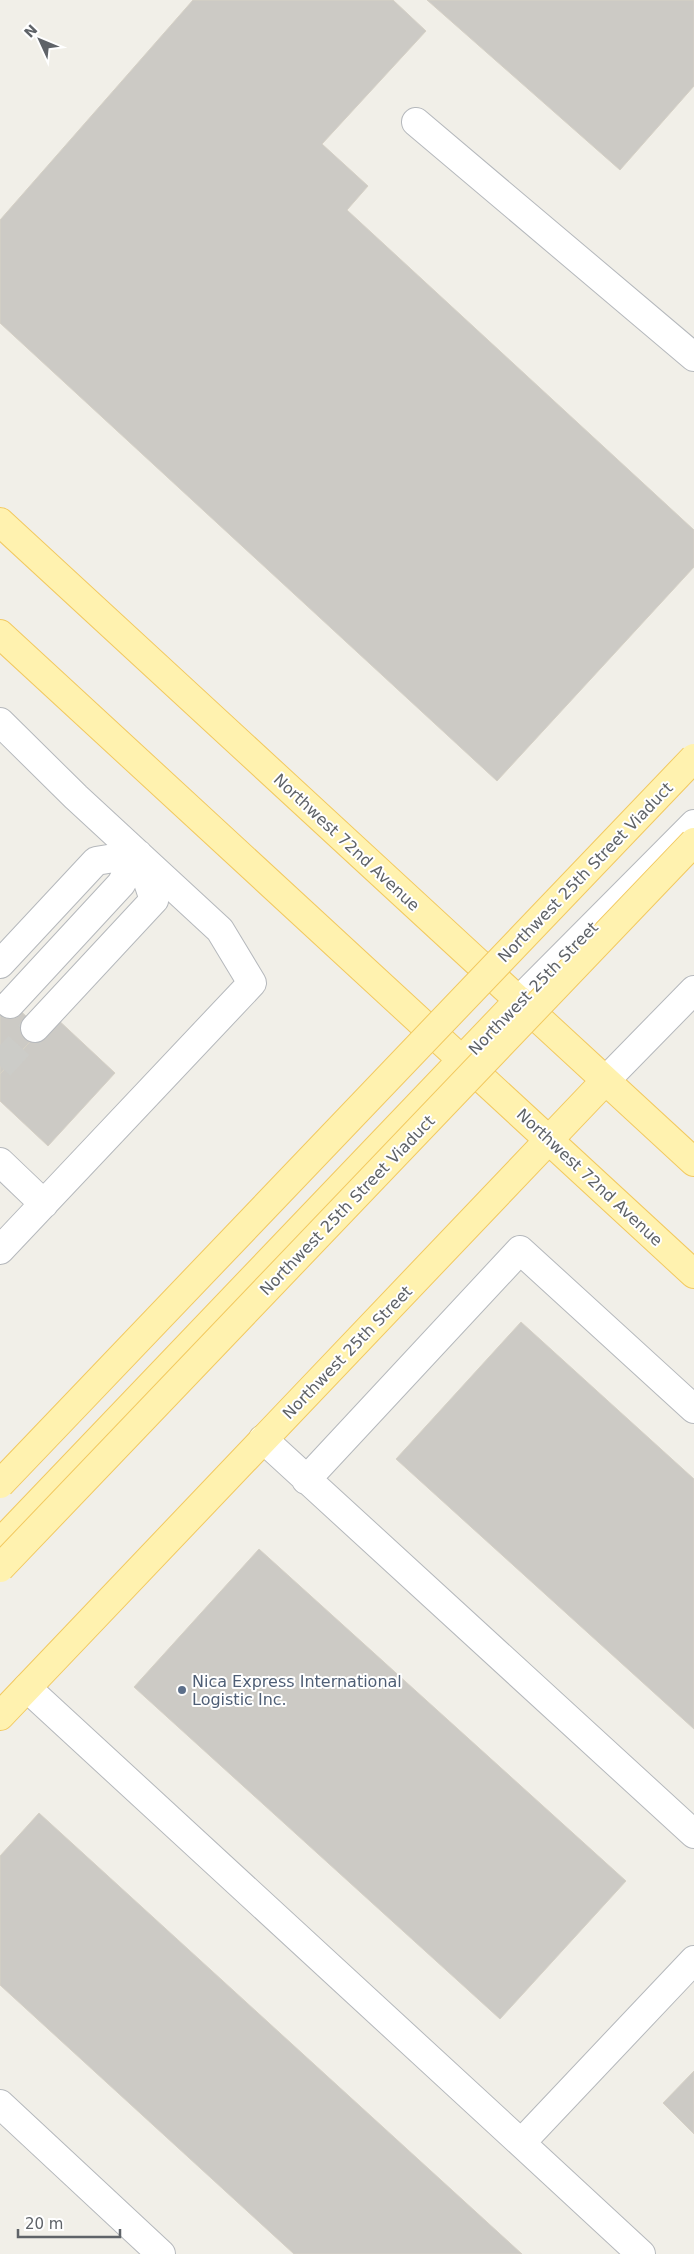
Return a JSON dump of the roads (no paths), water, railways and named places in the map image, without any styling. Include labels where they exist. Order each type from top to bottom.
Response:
[{"type":"main road","name":"Northwest 72nd Avenue","points":[[0,522],[694,1162]]},
{"type":"main road","name":"Northwest 72nd Avenue","points":[[0,634],[694,1274]]},
{"type":"main road","name":"Northwest 25th Street Viaduct","points":[[0,1484],[694,758]]},
{"type":"main road","name":"Northwest 25th Street Viaduct","points":[[0,1568],[694,842]]},
{"type":"main road","name":"Northwest 25th Street","points":[[0,1543],[519,1000]]},
{"type":"main road","name":"Northwest 25th Street","points":[[0,1716],[605,1081]]},
{"type":"street","points":[[416,122],[694,357]]},
{"type":"street","points":[[0,722],[76,797],[220,930],[252,983],[44,1204],[3,1243]]},
{"type":"street","name":"Northwest 25th Street","points":[[519,1000],[694,824]]},
{"type":"street","points":[[0,964],[96,861],[138,854]]},
{"type":"street","points":[[17,1010],[108,873],[138,854]]},
{"type":"street","points":[[17,1010],[135,896],[138,854]]},
{"type":"street","name":"Northwest 25th Street","points":[[605,1081],[694,990]]},
{"type":"street","points":[[0,1162],[44,1204]]},
{"type":"street","points":[[306,1480],[520,1250],[694,1409]]},
{"type":"street","points":[[263,1439],[694,1834]]},
{"type":"street","points":[[27,1688],[641,2254]]},
{"type":"street","points":[[521,2144],[694,1960]]},
{"type":"street","points":[[0,2104],[161,2254]]},
{"type":"tunnel","points":[[0,1066],[35,1028]]},
{"type":"place","name":"Nica Express International Logistic Inc.","points":[[182,1690]]}]
